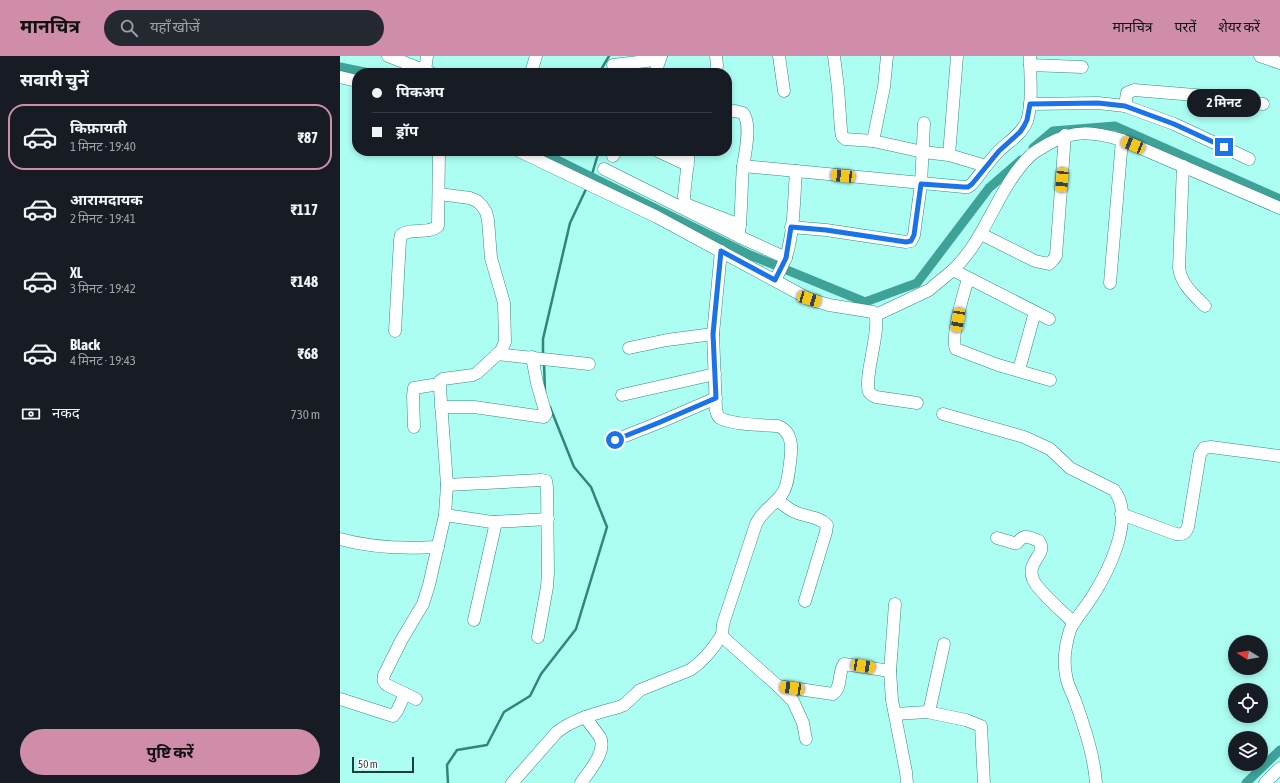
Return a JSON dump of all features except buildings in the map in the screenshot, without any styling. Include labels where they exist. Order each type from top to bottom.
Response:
[{"type":"street","points":[[388,56],[418,68]]},
{"type":"street","points":[[427,56],[428,68]]},
{"type":"street","points":[[532,68],[536,56]]},
{"type":"street","points":[[613,65],[655,60],[661,56],[657,68]]},
{"type":"street","points":[[716,56],[717,68]]},
{"type":"street","points":[[779,56],[784,91]]},
{"type":"street","points":[[834,56],[842,136],[845,139],[872,141],[949,156],[986,166]]},
{"type":"street","points":[[872,141],[884,87],[887,56]]},
{"type":"street","points":[[949,156],[957,56]]},
{"type":"street","points":[[1260,56],[1280,63]]},
{"type":"street","points":[[743,166],[921,184],[968,187],[999,151],[1020,132],[1027,120],[1030,104],[1030,60],[1082,67]]},
{"type":"street","points":[[340,77],[352,80]]},
{"type":"street","points":[[1125,106],[1127,94],[1134,90],[1208,96],[1263,104]]},
{"type":"street","points":[[1030,104],[1098,103],[1125,106],[1174,124],[1249,159]]},
{"type":"street","points":[[732,112],[740,112],[746,116],[747,143],[743,166],[739,232],[740,237]]},
{"type":"street","points":[[791,227],[826,230],[906,242],[911,241],[914,235],[921,184],[924,124]]},
{"type":"street","points":[[876,314],[929,290],[953,270],[963,260],[981,234],[1020,167],[1038,150],[1065,135],[1078,133],[1101,135],[1122,140],[1280,208]]},
{"type":"street","points":[[981,234],[1035,261],[1049,264],[1053,260],[1056,256],[1065,135]]},
{"type":"street","points":[[1110,283],[1122,140]]},
{"type":"street","points":[[395,330],[401,235],[406,232],[432,230],[438,226],[439,156]]},
{"type":"street","points":[[529,156],[657,217],[721,251],[776,277],[809,299],[829,305],[870,311],[876,314]]},
{"type":"street","points":[[669,156],[688,165]]},
{"type":"street","points":[[689,156],[684,196],[685,203],[740,225]]},
{"type":"street","points":[[1183,166],[1180,275],[1186,286],[1205,306]]},
{"type":"street","points":[[604,169],[785,260]]},
{"type":"street","points":[[776,277],[785,260],[791,227],[796,171]]},
{"type":"street","points":[[340,699],[393,716],[410,697],[387,686],[383,680],[402,639],[416,618],[423,604],[429,585],[445,515],[447,485],[440,381],[443,379],[473,375],[477,373],[504,347],[505,342],[504,303],[491,258],[486,212],[477,201],[470,198],[439,194]]},
{"type":"street","points":[[512,783],[557,732],[564,727],[585,717],[624,705],[640,690],[690,670],[700,663],[713,649],[722,635],[722,624],[756,524],[764,512],[782,494],[787,483],[791,452],[787,432],[778,426],[734,422],[720,418],[716,410],[713,334],[721,251]]},
{"type":"street","points":[[953,270],[1049,319]]},
{"type":"street","points":[[968,279],[961,302],[954,342],[956,349],[1050,380]]},
{"type":"street","points":[[1019,370],[1035,312]]},
{"type":"street","points":[[876,314],[876,331],[868,384],[870,393],[872,396],[876,397],[917,403]]},
{"type":"street","points":[[629,348],[667,340],[713,334]]},
{"type":"street","points":[[497,354],[589,364]]},
{"type":"street","points":[[441,406],[474,407],[544,417],[546,411],[537,383],[539,358]]},
{"type":"street","points":[[622,395],[715,374]]},
{"type":"street","points":[[414,427],[414,388],[440,384]]},
{"type":"street","points":[[615,440],[664,421],[716,398]]},
{"type":"street","points":[[943,414],[1024,437],[1050,449],[1070,468],[1114,490],[1118,494],[1122,514],[1121,531],[1110,566],[1070,630],[1065,659],[1066,675],[1082,720],[1092,758],[1096,783]]},
{"type":"street","points":[[1122,514],[1176,534],[1183,533],[1187,531],[1188,527],[1200,454],[1204,448],[1211,447],[1280,456]]},
{"type":"street","points":[[447,485],[546,481],[548,572],[538,637]]},
{"type":"street","points":[[777,500],[784,506],[796,512],[821,520],[827,525],[805,601]]},
{"type":"street","points":[[445,515],[496,522],[548,519]]},
{"type":"street","points":[[474,620],[496,522]]},
{"type":"street","points":[[997,538],[1017,543],[1022,537],[1025,536],[1039,541],[1042,547],[1041,552],[1032,568],[1035,583],[1074,623]]},
{"type":"street","points":[[340,538],[359,543],[388,547],[438,547]]},
{"type":"street","points":[[895,604],[890,671],[892,700],[907,783]]},
{"type":"street","points":[[722,635],[793,701],[803,723],[806,739]]},
{"type":"street","points":[[930,712],[944,644]]},
{"type":"street","points":[[778,686],[833,694],[836,692],[844,664],[890,671]]},
{"type":"street","points":[[895,714],[930,712],[966,720],[981,726],[984,783]]},
{"type":"street","points":[[581,783],[598,758],[602,741],[585,717]]},
{"type":"street","points":[[1265,783],[1280,768]]},
{"type":"waterway","points":[[602,68],[609,56]]},
{"type":"waterway","points":[[340,67],[352,69]]},
{"type":"waterway","points":[[1033,148],[1053,131],[1115,126],[1280,199]]},
{"type":"waterway","points":[[549,156],[750,255],[865,302],[917,283],[989,188],[1021,160]]},
{"type":"waterway","points":[[590,181],[597,156]]},
{"type":"waterway","points":[[543,355],[543,339],[570,223],[587,187]]},
{"type":"waterway","points":[[544,362],[545,393]]},
{"type":"waterway","points":[[448,783],[447,765],[457,750],[487,745],[504,712],[530,696],[541,674],[576,629],[607,527],[591,487],[574,467],[550,407]]},
{"type":"waterway","points":[[1246,783],[1280,750]]},
{"type":"route","points":[[615,440],[716,398],[713,334],[721,251],[775,280],[786,258],[791,227],[826,230],[906,242],[911,241],[914,235],[921,184],[968,187],[999,151],[1020,132],[1027,120],[1030,104],[1098,103],[1125,106],[1174,124],[1224,147]]}]
